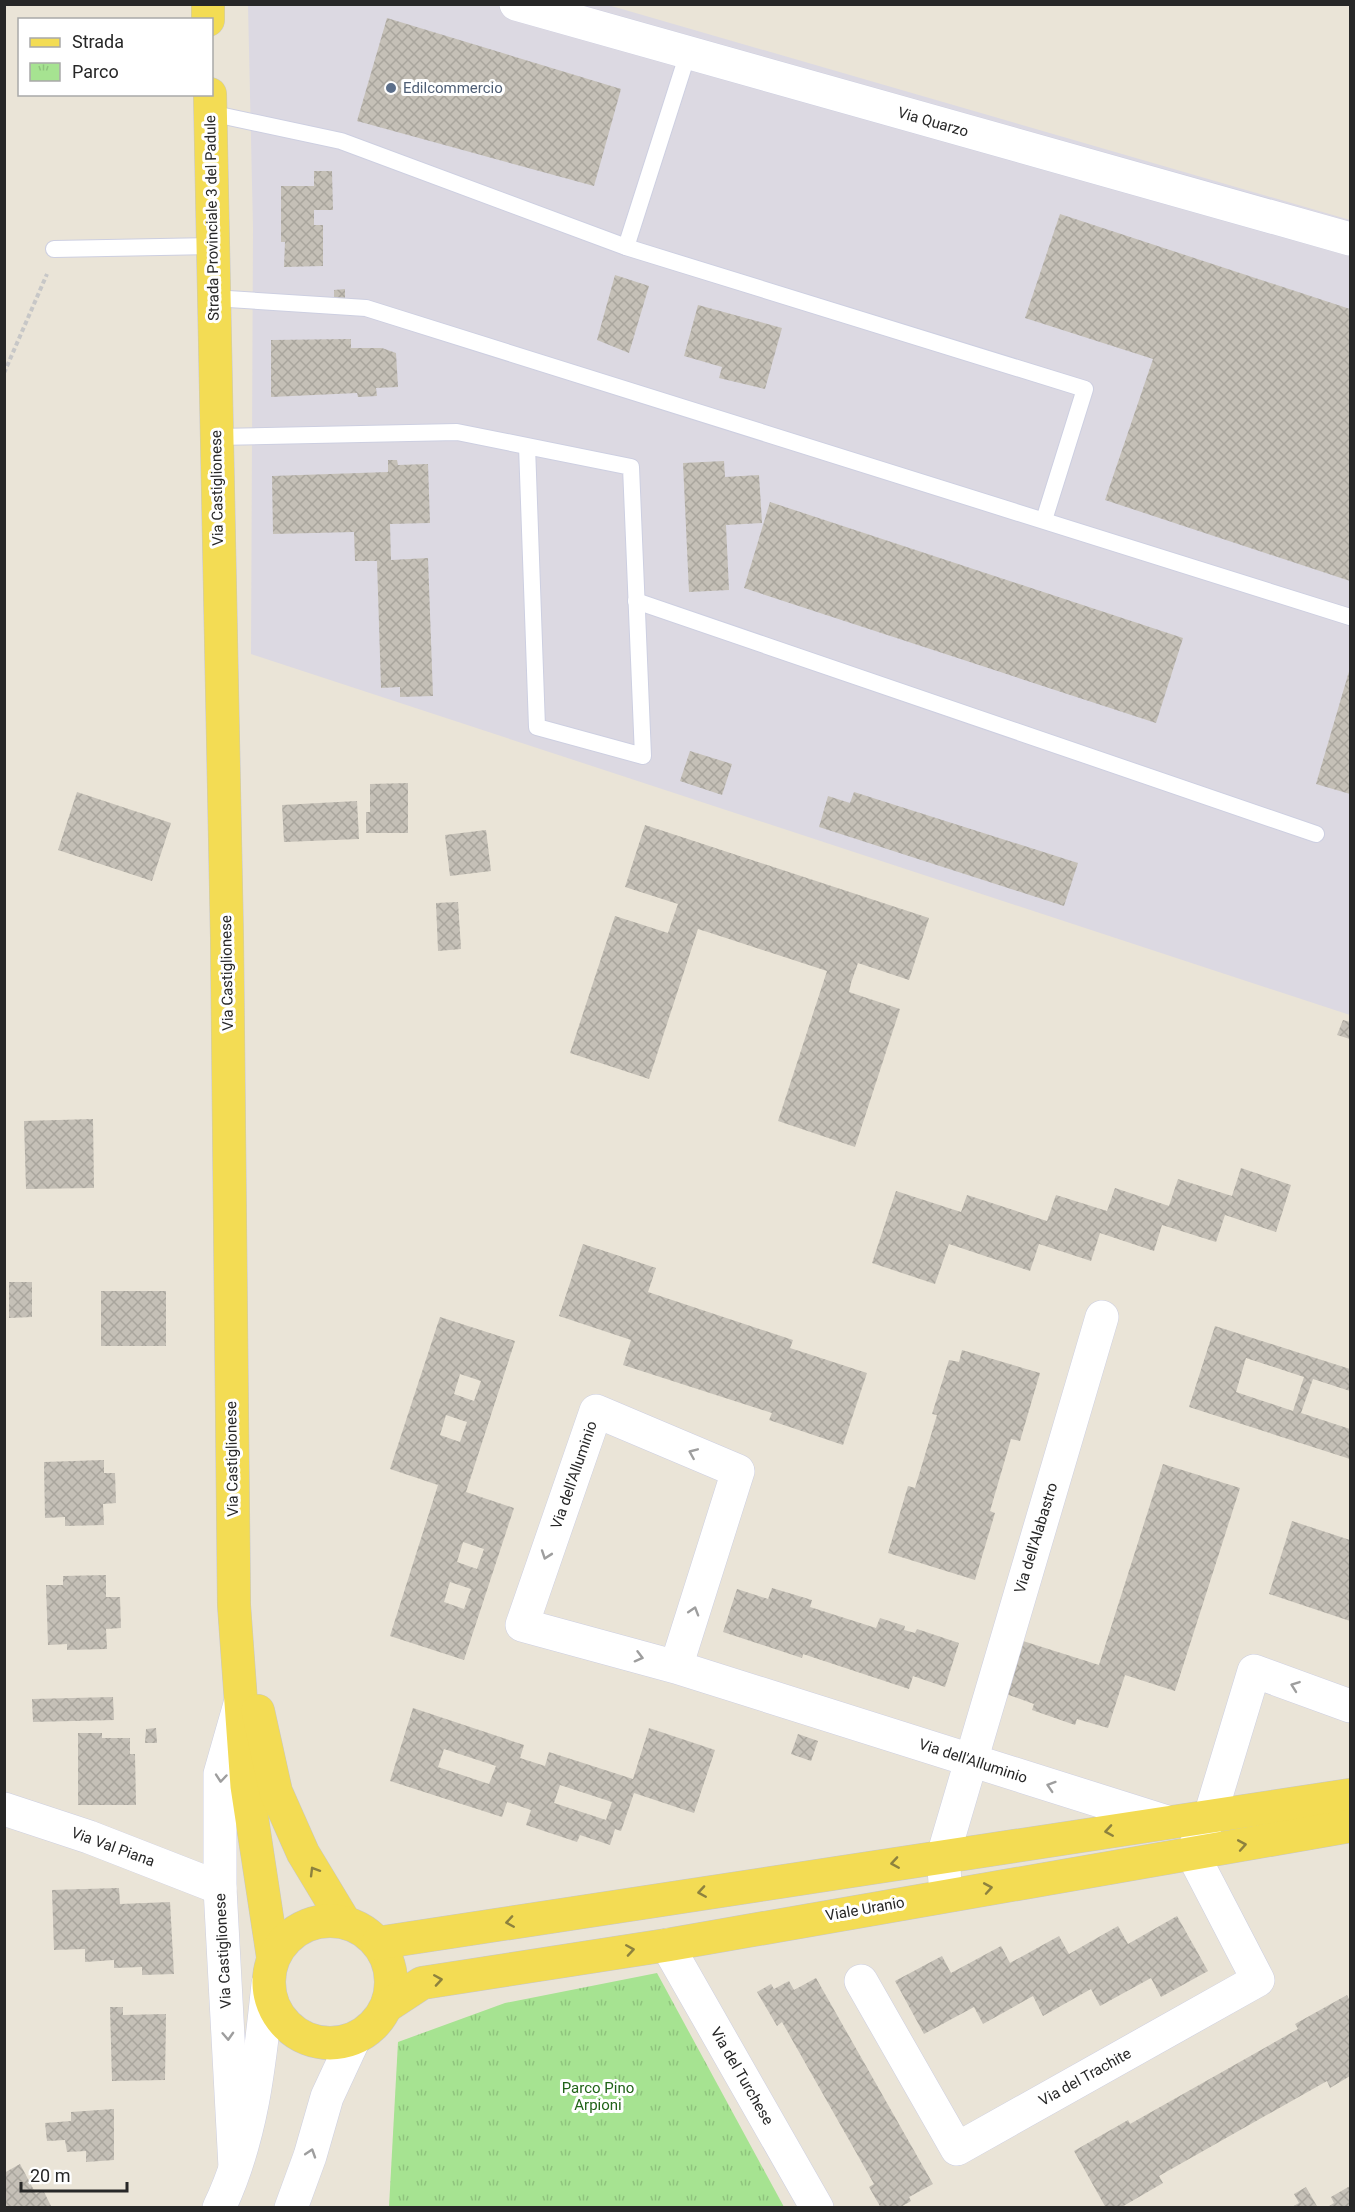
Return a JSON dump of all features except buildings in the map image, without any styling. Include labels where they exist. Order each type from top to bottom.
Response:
[{"type":"main road","name":"Strada Provinciale 3 del Padule","points":[[210,104],[214,342]]},
{"type":"main road","name":"Via Castiglionese","points":[[214,342],[226,938],[234,1605],[247,1786],[271,1970],[272,2003],[282,2021],[297,2034],[315,2042],[335,2043],[354,2039],[368,2031],[379,2020],[392,1990],[392,1973],[387,1957],[378,1943],[362,1929],[344,1921],[303,1853],[276,1792],[234,1605]]},
{"type":"main road","points":[[378,1943],[1350,1795]]},
{"type":"main road","name":"Viale Uranio","points":[[387,2006],[422,1983],[667,1945],[1350,1826]]},
{"type":"main road","points":[[271,1970],[285,1939],[302,1926],[322,1920],[344,1921]]},
{"type":"street","name":"Via Quarzo","points":[[516,4],[1350,239]]},
{"type":"street","name":"Via dell'Alabastro","points":[[943,1856],[1102,1317]]},
{"type":"street","name":"Via dell'Alluminio","points":[[676,1667],[738,1472],[596,1411],[522,1625],[676,1667],[1167,1822]]},
{"type":"street","points":[[1192,1853],[1210,1816],[1254,1671],[1350,1706]]},
{"type":"street","name":"Via Castiglionese","points":[[235,2167],[220,1888],[220,1774],[241,1701]]},
{"type":"street","name":"Via Val Piana","points":[[4,1809],[88,1837],[220,1888]]},
{"type":"street","name":"Via del Trachite","points":[[861,1981],[957,2149],[1257,1980],[1192,1853]]},
{"type":"street","points":[[943,1856],[946,1895]]},
{"type":"street","name":"Via del Turchese","points":[[667,1945],[817,2208]]},
{"type":"street","name":"Via Castiglionese","points":[[219,2208],[248,2126],[258,2076],[271,1970]]},
{"type":"street","name":"Via Castiglionese","points":[[291,2208],[310,2156],[327,2097],[354,2039]]},
{"type":"lane","points":[[626,247],[688,53]]},
{"type":"lane","points":[[210,104],[341,141],[626,247],[1085,389],[1044,520]]},
{"type":"lane","points":[[54,249],[213,246]]},
{"type":"lane","points":[[213,298],[366,308],[1350,617]]},
{"type":"lane","points":[[216,437],[457,432],[527,446],[632,468],[643,756],[537,727],[527,446]]},
{"type":"lane","points":[[636,601],[1316,834]]},
{"type":"path","points":[[4,373],[48,272],[54,249]]},
{"type":"shaded area","points":[[248,5],[608,5],[1350,220],[1350,1015],[251,654],[253,228]]},
{"type":"green space","name":"Parco Pino Arpioni","points":[[657,1973],[784,2207],[389,2207],[398,2042],[505,2003]]},
{"type":"place","name":"Edilcommercio","points":[[391,88]]}]
